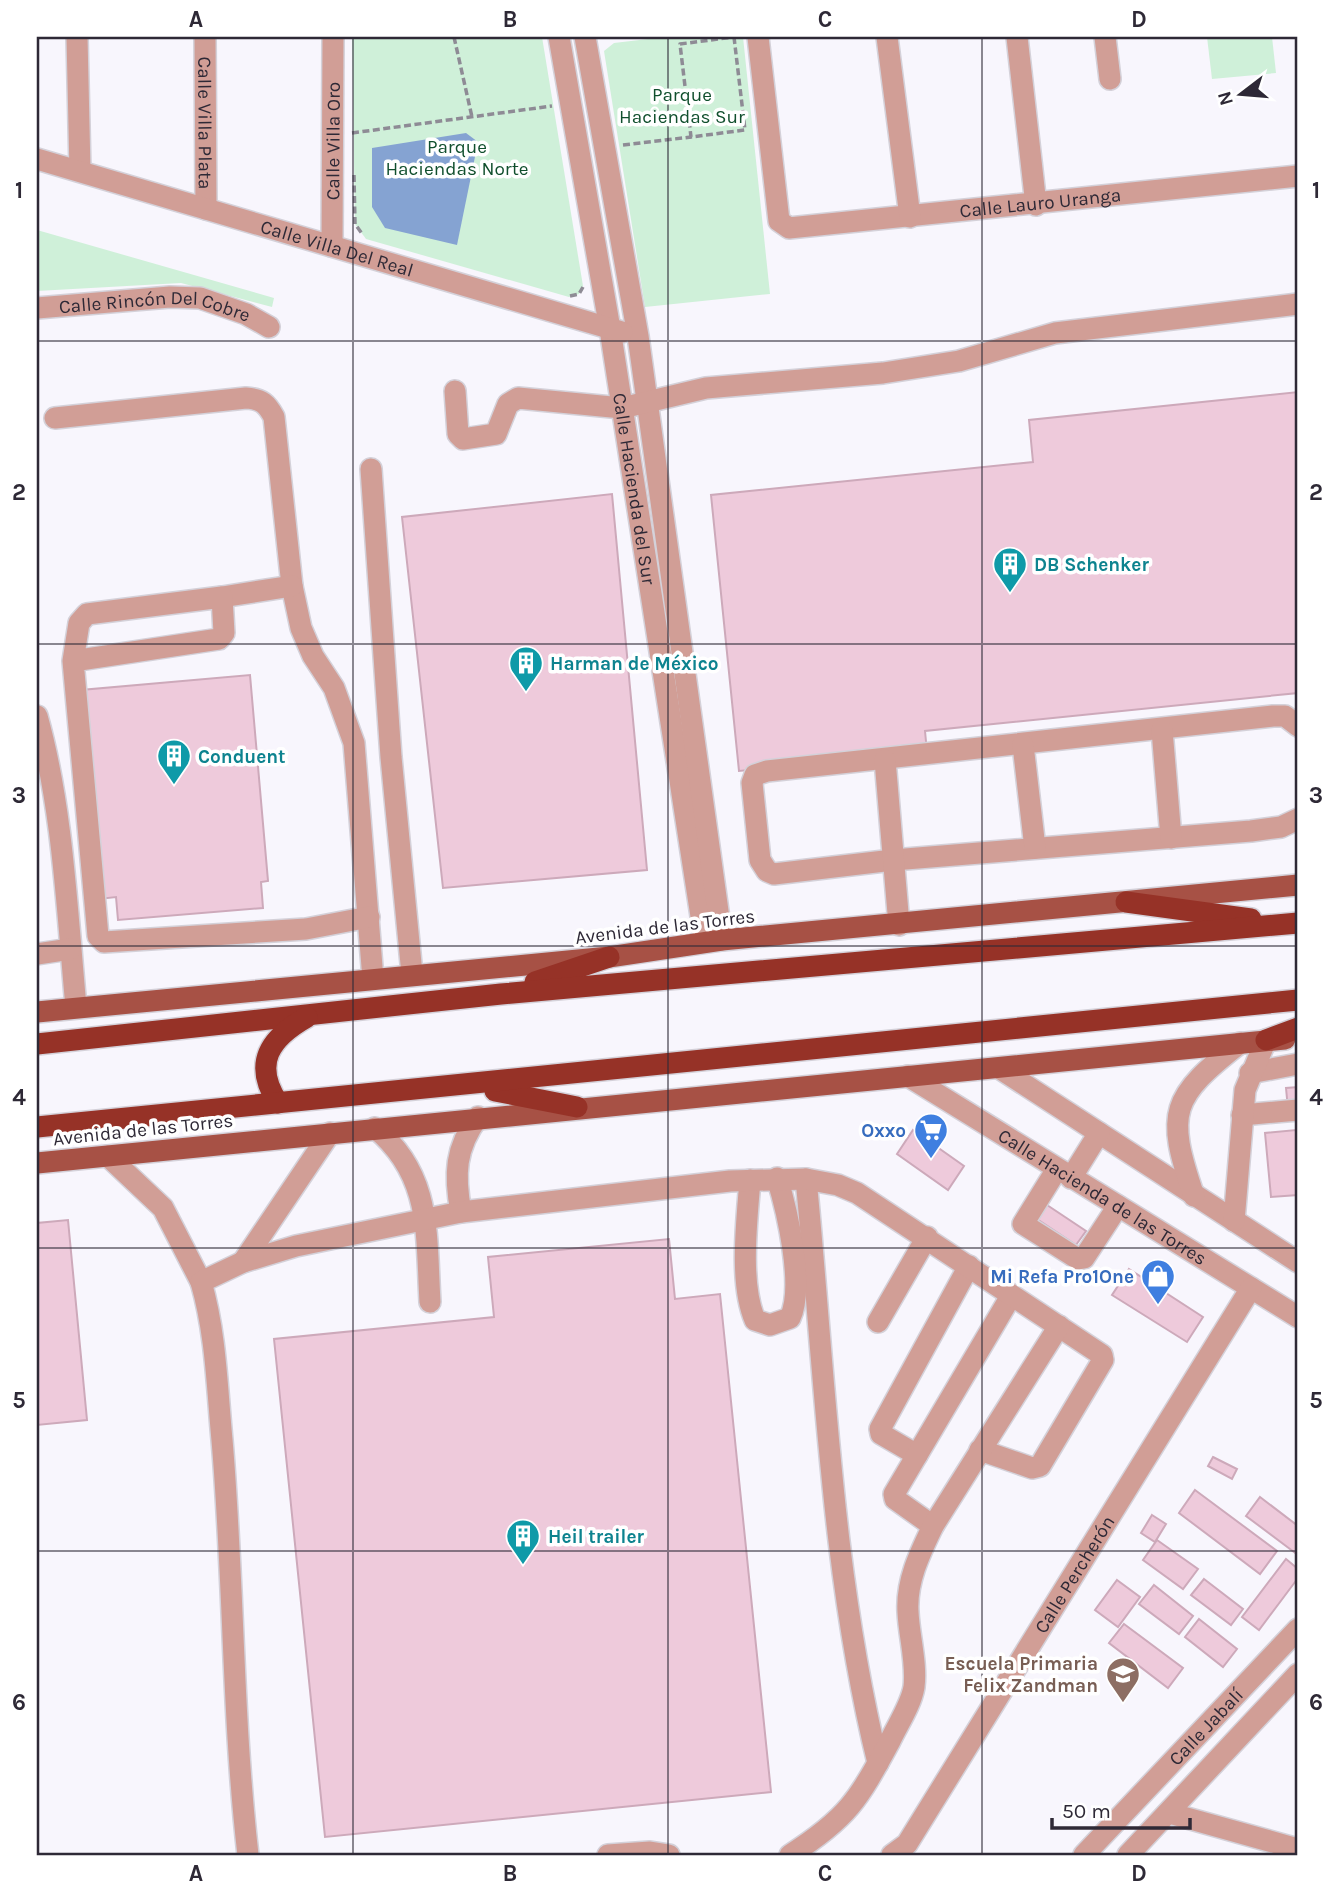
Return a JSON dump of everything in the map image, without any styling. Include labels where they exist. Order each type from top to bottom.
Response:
[{"type":"highway","points":[[1126,902],[1295,923]]},
{"type":"highway","points":[[37,1044],[501,993],[1295,923]]},
{"type":"highway","points":[[501,993],[609,957]]},
{"type":"highway","name":"Avenida de las Torres","points":[[37,1128],[472,1086],[1298,1000]]},
{"type":"highway","points":[[278,1103],[266,1078],[270,1050],[287,1028],[312,1014]]},
{"type":"highway","points":[[1266,1040],[1298,1028]]},
{"type":"highway","points":[[472,1086],[577,1107]]},
{"type":"main road","name":"Avenida de las Torres","points":[[37,1012],[609,957],[713,941],[1298,885]]},
{"type":"main road","name":"Avenida de las Torres","points":[[37,1163],[1298,1037]]},
{"type":"street","points":[[77,37],[80,171]]},
{"type":"street","name":"Calle Villa Plata","points":[[205,37],[206,209]]},
{"type":"street","name":"Calle Villa Oro","points":[[331,246],[343,134],[333,37]]},
{"type":"street","name":"Calle Hacienda del Sur","points":[[559,37],[559,102],[610,329],[713,941]]},
{"type":"street","name":"Calle Hacienda del Sur","points":[[585,37],[638,336],[713,941]]},
{"type":"street","name":"Calle Lauro Uranga","points":[[758,37],[782,225],[796,228],[1298,176]]},
{"type":"street","points":[[887,37],[910,217]]},
{"type":"street","points":[[1017,37],[1036,205]]},
{"type":"street","points":[[1105,37],[1110,79]]},
{"type":"street","name":"Calle Villa Del Real","points":[[37,159],[638,336]]},
{"type":"street","name":"Calle Rincón Del Cobre","points":[[37,308],[200,298],[246,314],[269,327]]},
{"type":"street","points":[[455,391],[458,434],[463,439],[496,434],[508,404],[518,398],[622,408],[706,388],[883,373],[959,361],[1055,333],[1092,327],[1298,304]]},
{"type":"street","points":[[55,418],[246,398],[258,399],[268,405],[274,417],[292,586],[301,628],[313,656],[334,688],[354,743],[373,979]]},
{"type":"street","points":[[371,469],[391,757],[412,974]]},
{"type":"street","points":[[292,586],[87,614],[79,623],[74,661],[98,936],[104,942],[306,929],[369,917]]},
{"type":"street","points":[[74,661],[219,639],[224,634],[222,597]]},
{"type":"street","points":[[37,716],[48,761],[47,831],[70,949],[76,1007]]},
{"type":"street","points":[[1298,726],[1284,716],[1273,716],[767,771],[755,775],[751,783],[760,860],[767,871],[789,873],[893,860],[1281,827],[1298,819]]},
{"type":"street","points":[[1162,730],[1171,838]]},
{"type":"street","points":[[1023,745],[1035,848]]},
{"type":"street","points":[[885,760],[900,925]]},
{"type":"street","points":[[37,954],[70,949]]},
{"type":"street","points":[[1234,1221],[1242,1115],[1250,1073],[1266,1040]]},
{"type":"street","points":[[1194,1196],[1180,1156],[1176,1129],[1179,1109],[1187,1090],[1203,1072],[1240,1043]]},
{"type":"street","points":[[1250,1073],[1298,1064]]},
{"type":"street","points":[[999,1068],[1298,1262]]},
{"type":"street","name":"Calle Hacienda de las Torres","points":[[908,1076],[1298,1317]]},
{"type":"street","points":[[1242,1115],[1298,1110]]},
{"type":"street","points":[[461,1212],[456,1167],[467,1132],[478,1117]]},
{"type":"street","points":[[375,1128],[403,1155],[412,1171],[425,1219],[430,1302]]},
{"type":"street","points":[[243,1262],[330,1133]]},
{"type":"street","points":[[1098,1133],[1023,1224],[1078,1259],[1084,1258],[1118,1206]]},
{"type":"street","points":[[108,1156],[163,1208],[201,1282],[212,1331],[226,1484],[234,1605],[235,1710],[248,1855]]},
{"type":"street","points":[[750,1180],[746,1240],[749,1299],[755,1320],[770,1325],[790,1318],[795,1295],[791,1230],[777,1178]]},
{"type":"street","points":[[201,1282],[243,1262],[296,1246],[461,1212],[777,1178],[806,1179],[838,1185],[927,1237],[1102,1355],[1103,1360],[1040,1466],[1032,1468],[980,1450]]},
{"type":"street","points":[[806,1179],[836,1514],[862,1696],[878,1763]]},
{"type":"street","points":[[878,1322],[927,1237]]},
{"type":"street","points":[[917,1455],[881,1434],[880,1429],[969,1266]]},
{"type":"street","name":"Calle Percherón","points":[[905,1851],[1251,1288]]},
{"type":"street","points":[[933,1526],[895,1499],[894,1494],[1012,1296]]},
{"type":"street","points":[[790,1855],[840,1819],[855,1804],[878,1763],[914,1688],[907,1609],[910,1585],[919,1554],[933,1526],[1059,1326]]},
{"type":"street","name":"Calle Jabalí","points":[[1084,1855],[1298,1629]]},
{"type":"street","name":"Calle Jabalí","points":[[1128,1855],[1290,1695],[1298,1674]]},
{"type":"street","points":[[1249,1681],[1290,1695]]},
{"type":"street","points":[[1169,1813],[1298,1849]]},
{"type":"street","points":[[608,1855],[650,1852],[670,1855]]},
{"type":"path","points":[[454,37],[472,117]]},
{"type":"path","points":[[617,146],[746,130],[734,37],[680,44],[691,136]]},
{"type":"path","points":[[343,134],[559,102]]},
{"type":"path","points":[[343,134],[354,146]]},
{"type":"path","points":[[354,172],[355,224],[366,239]]},
{"type":"path","points":[[569,297],[579,294],[583,286]]},
{"type":"green space","name":"Parque Haciendas Norte","points":[[352,37],[542,37],[583,286],[579,294],[569,297],[366,239],[355,224]]},
{"type":"green space","name":"Parque Haciendas Sur","points":[[665,37],[743,37],[770,294],[645,307],[604,51],[614,43]]},
{"type":"green space","points":[[1207,37],[1272,37],[1276,73],[1212,79]]},
{"type":"green space","points":[[37,230],[274,298],[272,307],[181,283],[37,291]]},
{"type":"water","points":[[466,133],[478,142],[457,245],[385,228],[372,207],[372,148]]},
{"type":"building","name":"DB Schenker","points":[[1298,392],[1298,693],[925,731],[927,752],[739,771],[711,495],[1033,462],[1029,420]]},
{"type":"building","name":"Harman de México","points":[[612,494],[647,870],[443,888],[402,517]]},
{"type":"building","name":"Conduent","points":[[250,675],[268,881],[261,882],[263,908],[118,920],[116,897],[99,899],[81,690]]},
{"type":"building","points":[[1298,1087],[1298,1108],[1288,1109],[1286,1088]]},
{"type":"building","name":"Oxxo","points":[[913,1130],[964,1166],[948,1190],[897,1154]]},
{"type":"building","points":[[1296,1130],[1298,1195],[1271,1197],[1265,1133]]},
{"type":"building","points":[[1044,1203],[1086,1231],[1076,1245],[1034,1217]]},
{"type":"building","points":[[68,1220],[87,1420],[37,1425],[37,1223]]},
{"type":"building","name":"Heil trailer","points":[[669,1239],[675,1299],[720,1294],[771,1792],[325,1837],[274,1339],[494,1317],[488,1257]]},
{"type":"building","name":"Mi Refa Pro1One","points":[[1129,1269],[1203,1317],[1187,1342],[1112,1295]]},
{"type":"building","points":[[1213,1457],[1237,1469],[1232,1479],[1208,1466]]},
{"type":"building","points":[[1195,1490],[1277,1551],[1260,1574],[1179,1513]]},
{"type":"building","points":[[1260,1497],[1298,1526],[1298,1555],[1246,1516]]},
{"type":"building","points":[[1152,1515],[1166,1524],[1155,1542],[1141,1533]]},
{"type":"building","points":[[1157,1540],[1198,1569],[1183,1589],[1143,1560]]},
{"type":"building","points":[[1286,1559],[1298,1569],[1298,1578],[1259,1630],[1242,1617]]},
{"type":"building","points":[[1204,1579],[1243,1609],[1231,1625],[1191,1595]]},
{"type":"building","points":[[1117,1580],[1140,1597],[1118,1627],[1095,1610]]},
{"type":"building","points":[[1154,1585],[1193,1616],[1179,1634],[1139,1604]]},
{"type":"building","points":[[1199,1619],[1237,1649],[1223,1667],[1185,1637]]},
{"type":"building","points":[[1124,1624],[1183,1668],[1168,1688],[1109,1643]]},
{"type":"place","name":"DB Schenker","points":[[1010,594]]},
{"type":"place","name":"Harman de México","points":[[526,693]]},
{"type":"place","name":"Conduent","points":[[174,786]]},
{"type":"place","name":"Oxxo","points":[[931,1160]]},
{"type":"place","name":"Mi Refa Pro1One","points":[[1158,1306]]},
{"type":"place","name":"Heil trailer","points":[[523,1566]]},
{"type":"place","name":"Escuela Primaria Felix Zandman","points":[[1123,1704]]}]
